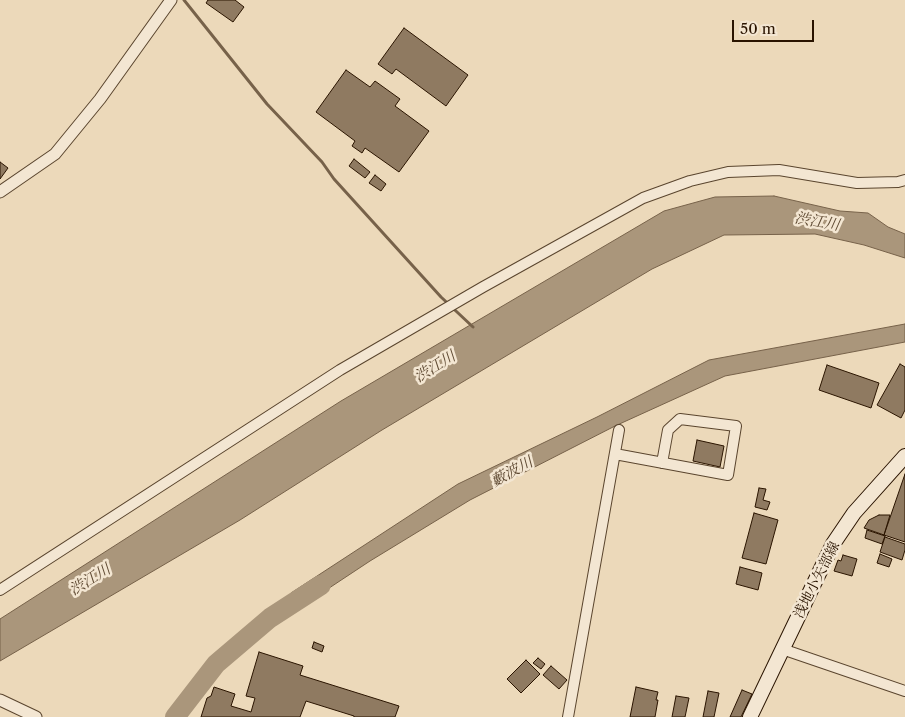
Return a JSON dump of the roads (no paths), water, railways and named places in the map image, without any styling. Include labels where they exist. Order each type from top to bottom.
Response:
[{"type":"main road","name":"浅地小矢部線","points":[[750,717],[833,544],[854,513],[905,456]]},
{"type":"street","points":[[0,192],[55,154],[100,100],[171,0]]},
{"type":"street","points":[[0,590],[340,370],[642,198],[690,181],[728,172],[779,170],[857,184],[905,180]]},
{"type":"street","points":[[615,454],[728,476],[736,426],[680,419],[668,430],[662,463]]},
{"type":"street","points":[[568,717],[619,430]]},
{"type":"street","points":[[782,649],[905,691]]},
{"type":"street","points":[[0,700],[36,717]]},
{"type":"water","name":"渋江川","points":[[774,196],[840,211],[868,213],[888,227],[905,234],[905,258],[864,245],[815,234],[724,235],[652,269],[382,430],[240,520],[0,661],[0,619],[341,401],[664,211],[715,197]]},
{"type":"water","points":[[905,324],[905,342],[725,376],[615,426],[470,500],[370,561],[305,604],[291,593],[458,484],[709,360]]},
{"type":"waterway","points":[[184,0],[267,104],[322,162],[334,179],[441,297],[473,327]]},
{"type":"waterway","name":"藪波川","points":[[175,717],[216,664],[270,618],[321,585]]}]
